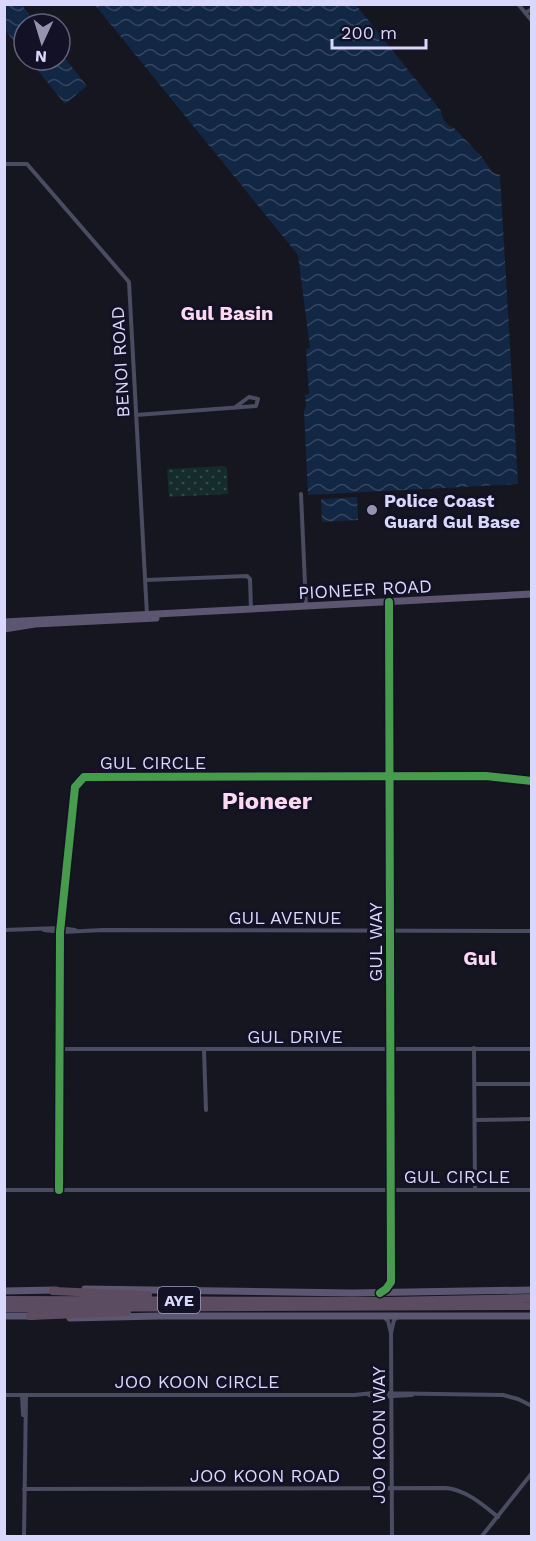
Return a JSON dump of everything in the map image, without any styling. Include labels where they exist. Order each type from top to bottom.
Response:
[{"type":"highway","points":[[53,1291],[144,1294],[191,1300]]},
{"type":"highway","name":"AYE","points":[[4,1300],[389,1301],[530,1297]]},
{"type":"highway","name":"AYE","points":[[4,1308],[439,1307],[530,1297]]},
{"type":"highway","points":[[439,1307],[531,1313]]},
{"type":"highway","points":[[30,1316],[102,1314],[151,1308]]},
{"type":"main road","name":"PIONEER ROAD","points":[[7,625],[147,616],[191,616],[200,613],[531,594]]},
{"type":"main road","points":[[4,1291],[104,1288],[530,1297]]},
{"type":"main road","points":[[4,1316],[94,1319],[159,1316],[531,1313]]},
{"type":"street","points":[[518,4],[531,21]]},
{"type":"street","points":[[525,13],[531,9]]},
{"type":"street","name":"BENOI ROAD","points":[[4,164],[27,164],[128,280],[131,297],[147,616]]},
{"type":"street","points":[[136,415],[234,408],[256,406],[258,399],[249,398],[234,408]]},
{"type":"street","points":[[301,494],[306,608]]},
{"type":"street","points":[[146,580],[246,576],[250,579],[251,610]]},
{"type":"street","name":"GUL WAY","points":[[390,602],[391,1282]]},
{"type":"street","name":"GUL CIRCLE","points":[[59,1190],[60,930],[75,787],[84,777],[486,776],[531,781]]},
{"type":"street","name":"GUL AVENUE","points":[[4,930],[531,931]]},
{"type":"street","points":[[474,1048],[475,1190]]},
{"type":"street","name":"GUL DRIVE","points":[[59,1049],[531,1048]]},
{"type":"street","points":[[204,1050],[206,1110]]},
{"type":"street","points":[[475,1084],[531,1084]]},
{"type":"street","points":[[476,1120],[531,1119]]},
{"type":"street","name":"GUL CIRCLE","points":[[4,1190],[531,1190]]},
{"type":"street","points":[[380,1293],[391,1282],[393,1287],[402,1293]]},
{"type":"street","points":[[379,1315],[387,1318],[391,1333]]},
{"type":"street","points":[[391,1333],[394,1320],[402,1315]]},
{"type":"street","name":"JOO KOON WAY","points":[[391,1333],[392,1536]]},
{"type":"street","name":"JOO KOON CIRCLE","points":[[4,1395],[503,1395],[531,1406]]},
{"type":"street","points":[[24,1395],[24,1536]]},
{"type":"street","points":[[482,1536],[531,1473]]},
{"type":"street","name":"JOO KOON ROAD","points":[[24,1489],[455,1489],[468,1494],[498,1517]]},
{"type":"green space","points":[[224,466],[227,468],[228,494],[169,497],[167,469]]},
{"type":"water","points":[[4,5],[22,5],[28,12],[12,12],[12,39],[5,30]]},
{"type":"water","points":[[95,5],[356,5],[441,111],[447,124],[454,128],[481,156],[492,172],[500,175],[518,484],[308,495],[304,411],[305,395],[309,394],[306,349],[310,348],[298,255]]},
{"type":"water","points":[[72,67],[87,86],[65,104],[39,72],[72,72]]},
{"type":"water","points":[[357,497],[358,520],[322,522],[321,499]]},
{"type":"cycle path","points":[[380,1293],[391,1282],[389,602]]},
{"type":"cycle path","points":[[59,1190],[60,932],[75,787],[84,777],[486,776],[532,781]]},
{"type":"place","name":"Police Coast Guard Gul Base","points":[[372,510]]},
{"type":"district","name":"Gul Basin","points":[[227,313]]},
{"type":"district","name":"Pioneer","points":[[267,801]]},
{"type":"district","name":"Gul","points":[[480,958]]}]
